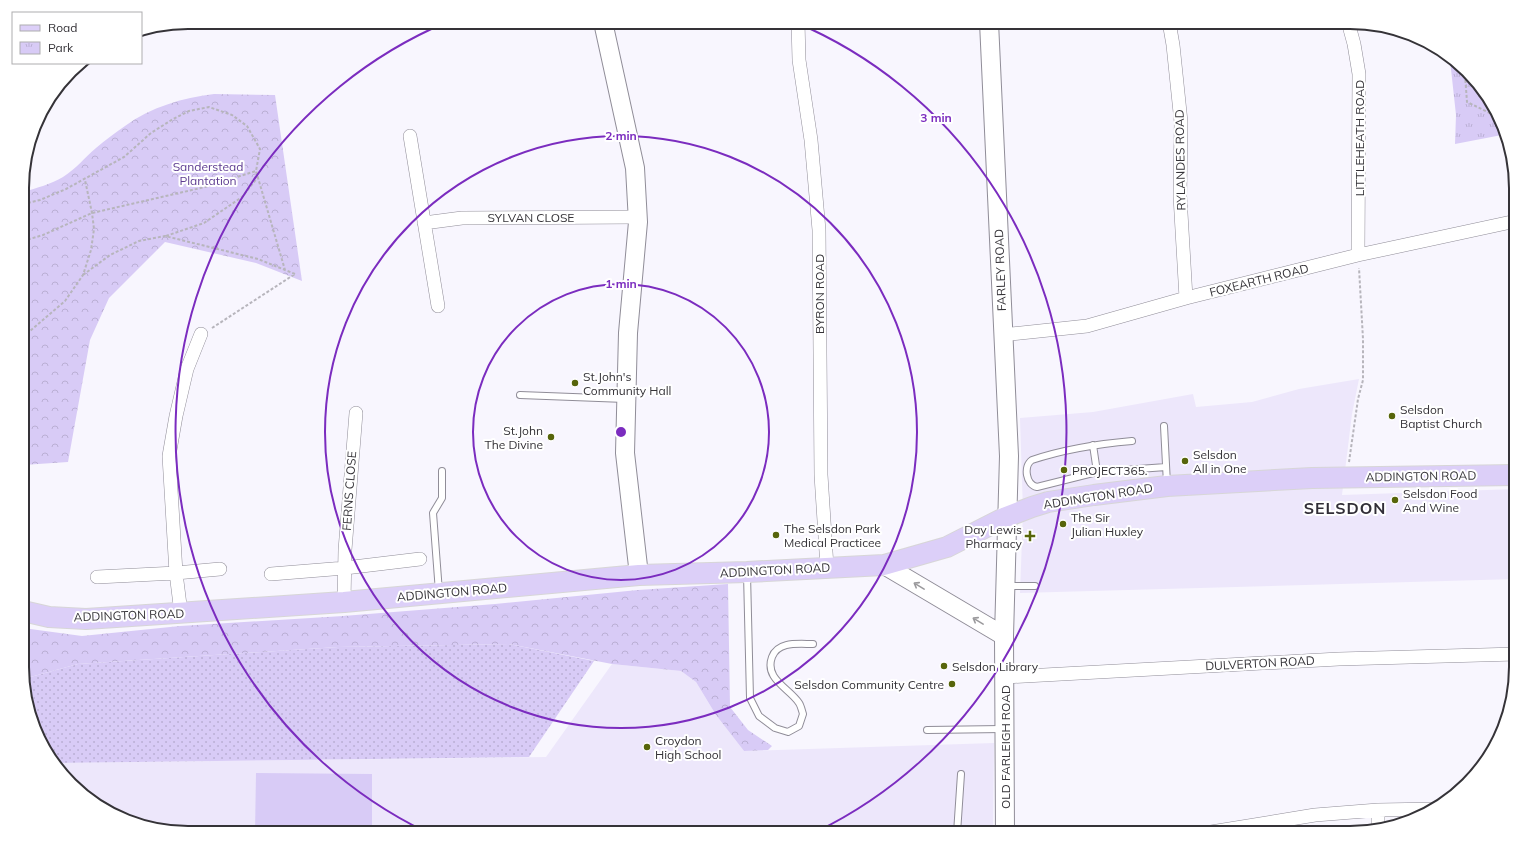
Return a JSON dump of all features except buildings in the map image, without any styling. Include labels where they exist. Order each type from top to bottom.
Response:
[{"type":"main road","name":"ADDINGTON ROAD","points":[[29,612],[49,617],[86,619],[181,614],[344,602],[639,575],[747,572],[884,565],[947,547],[1006,517],[1035,496],[1048,502],[1167,476],[1347,477],[1509,475]]},
{"type":"street","points":[[605,29],[635,168],[638,217],[628,333],[625,453],[639,575]]},
{"type":"street","name":"BYRON ROAD","points":[[798,29],[798,60],[811,140],[819,230],[820,475],[827,567]]},
{"type":"street","name":"FARLEY ROAD","points":[[989,29],[1002,336],[1009,456],[1006,517]]},
{"type":"street","name":"RYLANDES ROAD","points":[[1170,29],[1181,122],[1180,196],[1186,298]]},
{"type":"street","name":"LITTLEHEATH ROAD","points":[[1350,29],[1359,74],[1358,255]]},
{"type":"street","points":[[410,136],[438,306]]},
{"type":"street","name":"SYLVAN CLOSE","points":[[424,223],[462,218],[638,217]]},
{"type":"street","name":"FOXEARTH ROAD","points":[[1002,336],[1087,326],[1186,298],[1358,255],[1509,223]]},
{"type":"street","points":[[181,614],[176,573],[169,456],[176,416],[187,370],[201,334]]},
{"type":"street","name":"FERNS CLOSE","points":[[344,602],[345,550],[356,413]]},
{"type":"street","name":"OLD FARLEIGH ROAD","points":[[1005,826],[1004,636],[1006,517]]},
{"type":"street","points":[[271,574],[345,568],[420,559]]},
{"type":"street","points":[[884,565],[1004,636]]},
{"type":"street","points":[[97,577],[220,569]]},
{"type":"street","name":"DULVERTON ROAD","points":[[1005,677],[1339,659],[1509,654]]},
{"type":"street","points":[[1248,826],[1315,815],[1378,810],[1421,809]]},
{"type":"street","points":[[1378,810],[1378,824]]},
{"type":"lane","points":[[520,395],[626,399]]},
{"type":"lane","points":[[1132,441],[1093,445],[1051,454],[1030,461],[1026,467],[1028,478],[1035,496],[1097,472],[1167,476],[1164,426]]},
{"type":"lane","points":[[1093,445],[1097,472]]},
{"type":"lane","points":[[439,593],[433,513],[442,498],[442,471]]},
{"type":"lane","points":[[747,572],[750,698],[759,716],[775,728],[788,732],[798,726],[803,714],[799,703],[780,685],[773,675],[770,662],[773,652],[785,644],[813,644]]},
{"type":"lane","points":[[1005,586],[1036,586]]},
{"type":"lane","points":[[927,730],[1005,728]]},
{"type":"lane","points":[[957,826],[961,774]]},
{"type":"path","points":[[1465,79],[1467,102],[1490,113]]},
{"type":"path","points":[[29,203],[40,200],[66,189],[124,157],[151,133],[173,119],[189,111],[209,107],[232,115],[247,126],[260,149],[256,171],[285,270]]},
{"type":"path","points":[[29,239],[43,235],[92,213],[205,187],[256,171]]},
{"type":"path","points":[[83,275],[110,255],[139,241],[165,236],[204,223],[242,197],[258,177]]},
{"type":"path","points":[[29,332],[65,301],[83,275],[91,250],[94,229],[85,179]]},
{"type":"path","points":[[165,236],[258,259],[295,274],[201,334]]},
{"type":"path","points":[[1347,477],[1358,399],[1363,380],[1363,339],[1358,255]]},
{"type":"shaded area","points":[[1359,379],[1352,414],[1342,495],[1509,489],[1509,579],[1020,593],[1023,512],[1020,418],[1093,412],[1193,394],[1196,407],[1252,402],[1299,389]]},
{"type":"shaded area","name":"Croydon High School","points":[[612,664],[681,671],[696,682],[716,715],[744,751],[994,743],[993,826],[178,826],[147,821],[118,810],[91,793],[61,763],[546,757]]},
{"type":"green space","points":[[1451,65],[1476,91],[1493,118],[1500,135],[1455,144],[1456,115]]},
{"type":"green space","name":"Sanderstead Plantation","points":[[214,94],[275,95],[302,281],[256,263],[165,242],[109,298],[90,340],[68,462],[29,465],[29,190],[49,184],[63,177],[106,139],[135,119],[167,104]]},
{"type":"green space","points":[[728,584],[730,707],[748,730],[772,746],[768,750],[744,751],[716,715],[696,682],[681,671],[612,664],[509,644],[338,647],[78,664],[29,677],[29,629],[82,636],[180,626],[343,616],[495,604],[638,590]]},
{"type":"green space","points":[[509,644],[594,661],[529,757],[61,763],[50,746],[41,728],[34,708],[30,687],[29,677],[78,664],[338,647]]},
{"type":"green space","points":[[256,773],[372,774],[372,826],[255,826]]},
{"type":"place","name":"St.John's Community Hall","points":[[575,383]]},
{"type":"place","name":"Selsdon Baptist Church","points":[[1392,416]]},
{"type":"place","name":"St.John The Divine","points":[[551,437]]},
{"type":"place","name":"Selsdon All in One","points":[[1185,461]]},
{"type":"place","name":"PROJECT365.","points":[[1064,470]]},
{"type":"place","name":"Selsdon Food And Wine","points":[[1395,500]]},
{"type":"place","name":"The Sir Julian Huxley","points":[[1063,524]]},
{"type":"place","name":"The Selsdon Park Medical Practicee","points":[[776,535]]},
{"type":"place","name":"Day Lewis Pharmacy","points":[[1030,536]]},
{"type":"place","name":"Selsdon Library","points":[[944,666]]},
{"type":"place","name":"Selsdon Community Centre","points":[[952,684]]},
{"type":"place","name":"Croydon High School","points":[[647,747]]},
{"type":"district","name":"SELSDON","points":[[1345,508]]}]
